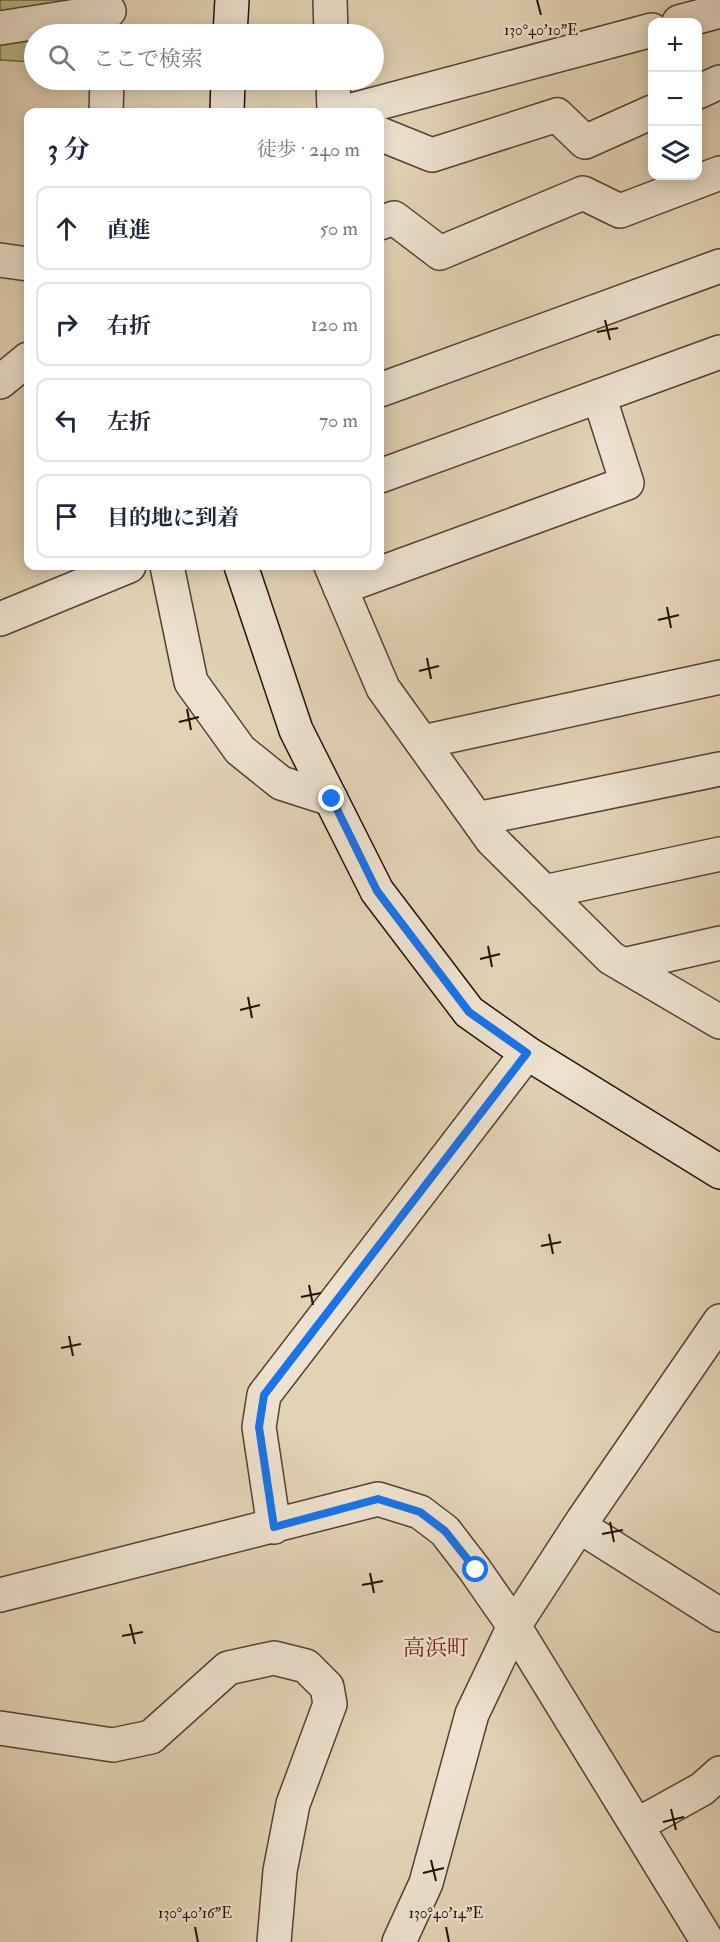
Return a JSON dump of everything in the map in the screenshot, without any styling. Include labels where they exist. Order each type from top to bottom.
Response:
[{"type":"street","points":[[231,24],[232,0]]},
{"type":"street","points":[[330,0],[331,24]]},
{"type":"street","points":[[694,18],[720,11]]},
{"type":"street","points":[[34,24],[109,15]]},
{"type":"street","points":[[0,28],[24,25]]},
{"type":"street","points":[[360,108],[648,31]]},
{"type":"street","points":[[702,90],[720,82]]},
{"type":"street","points":[[106,108],[107,90]]},
{"type":"street","points":[[227,108],[228,90]]},
{"type":"street","points":[[333,90],[334,108]]},
{"type":"street","points":[[384,136],[432,155],[557,115],[585,142],[648,114]]},
{"type":"street","points":[[384,222],[394,218],[440,253],[583,194],[620,211],[720,173]]},
{"type":"street","points":[[0,260],[24,263]]},
{"type":"street","points":[[384,389],[720,266]]},
{"type":"street","points":[[384,475],[720,352]]},
{"type":"street","points":[[0,382],[24,362]]},
{"type":"street","points":[[384,561],[627,483],[599,396]]},
{"type":"street","points":[[0,619],[119,570]]},
{"type":"street","points":[[168,570],[190,682],[240,750],[282,783],[332,799]]},
{"type":"street","points":[[243,570],[296,730],[377,891],[469,1012],[527,1053],[720,1172]]},
{"type":"street","points":[[357,570],[335,577],[383,688],[492,840],[611,958],[720,1022]]},
{"type":"street","points":[[422,742],[720,677]]},
{"type":"street","points":[[477,819],[720,769]]},
{"type":"street","points":[[544,892],[720,854]]},
{"type":"street","points":[[623,965],[720,943]]},
{"type":"street","points":[[274,1527],[259,1427],[264,1395],[527,1053]]},
{"type":"street","points":[[399,1942],[426,1883],[472,1714],[514,1626],[579,1526],[720,1321]]},
{"type":"street","points":[[0,1595],[378,1499],[420,1512],[445,1531],[514,1626],[708,1942]]},
{"type":"street","points":[[579,1526],[720,1615]]},
{"type":"street","points":[[0,1728],[113,1745],[151,1737],[228,1668],[274,1658],[306,1666],[327,1687],[330,1704],[293,1804],[280,1871],[274,1942]]},
{"type":"street","points":[[637,1825],[702,1789],[720,1773]]},
{"type":"green space","points":[[0,0],[110,0],[106,24],[24,24],[24,61],[0,60]]},
{"type":"district","name":"高浜町","points":[[436,1648]]},
{"type":"route","points":[[332,799],[377,891],[469,1012],[527,1053],[264,1395],[259,1427],[274,1527],[378,1499],[420,1512],[445,1531],[476,1570]]}]
